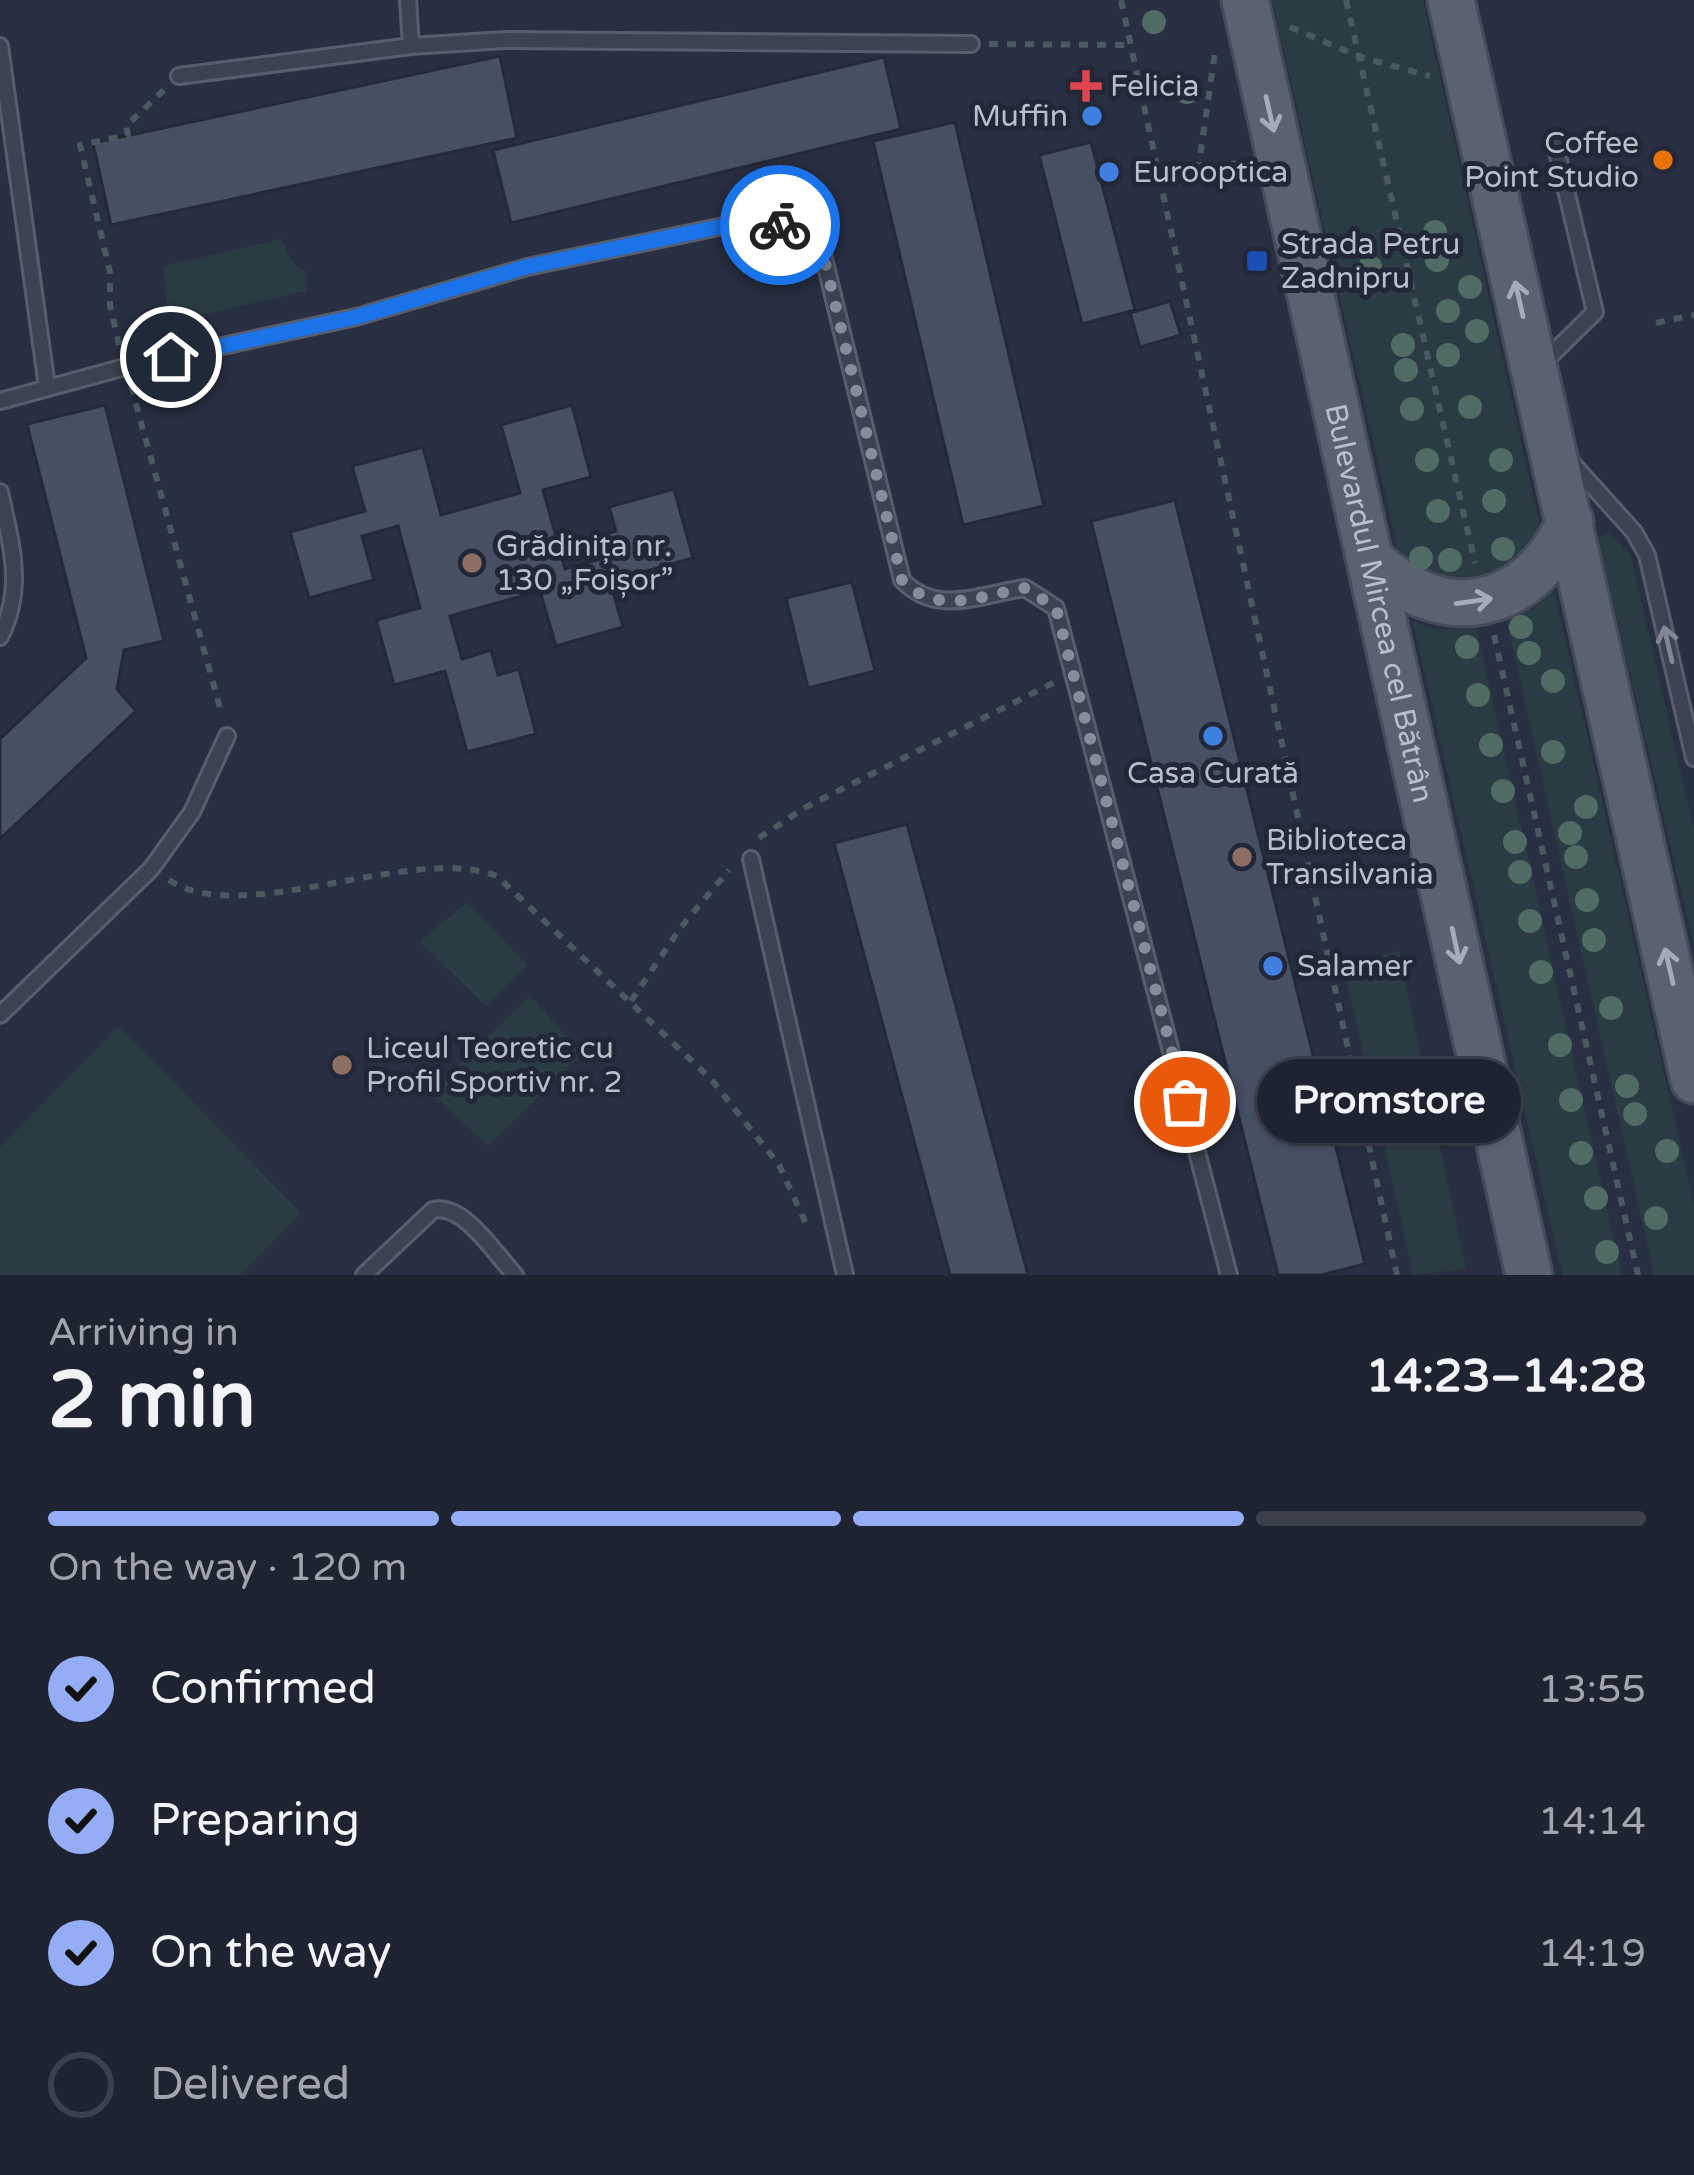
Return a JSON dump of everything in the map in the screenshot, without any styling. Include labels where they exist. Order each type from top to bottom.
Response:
[{"type":"main road","points":[[1451,0],[1694,1080]]},
{"type":"main road","name":"Bulevardul Mircea cel Bătrân","points":[[1261,10],[1371,560],[1529,1275]]},
{"type":"main road","points":[[1371,560],[1421,597],[1451,604],[1485,602],[1538,574],[1557,549],[1570,520]]},
{"type":"lane","points":[[408,0],[411,46]]},
{"type":"lane","points":[[178,76],[411,46],[506,40],[970,44]]},
{"type":"lane","points":[[0,46],[47,387]]},
{"type":"lane","points":[[1535,371],[1594,313],[1555,144]]},
{"type":"lane","points":[[0,401],[125,367],[356,317],[526,267],[733,224],[786,225],[807,235],[823,254],[902,580],[930,601],[950,603],[1025,588],[1056,608],[1229,1275]]},
{"type":"lane","points":[[1550,439],[1634,532],[1647,555],[1694,758]]},
{"type":"lane","points":[[0,492],[17,571],[11,615],[0,637]]},
{"type":"lane","points":[[0,1015],[151,868],[192,812],[227,736]]},
{"type":"lane","points":[[748,856],[845,1275]]},
{"type":"lane","points":[[364,1275],[433,1210],[444,1207],[458,1213],[515,1275]]},
{"type":"path","points":[[1121,0],[1396,1275]]},
{"type":"path","points":[[1346,0],[1480,584]]},
{"type":"path","points":[[1261,10],[1360,57],[1443,80]]},
{"type":"path","points":[[1198,171],[1217,37]]},
{"type":"path","points":[[970,44],[1130,45]]},
{"type":"path","points":[[178,76],[126,125],[128,135],[80,145],[125,367],[227,736]]},
{"type":"path","points":[[1157,179],[1245,161]]},
{"type":"path","points":[[1656,323],[1694,315]]},
{"type":"path","points":[[1491,623],[1638,1275]]},
{"type":"path","points":[[748,856],[806,807],[1074,674]]},
{"type":"path","points":[[151,868],[198,893],[322,886],[456,865],[476,868],[516,889],[711,1079],[757,1133],[812,1236]]},
{"type":"path","points":[[631,1000],[680,927],[731,868]]},
{"type":"shaded area","points":[[1272,0],[1423,0],[1539,523],[1531,557],[1464,588],[1404,564],[1398,551]]},
{"type":"shaded area","points":[[281,239],[294,265],[306,272],[306,291],[189,318],[168,309],[163,266]]},
{"type":"shaded area","points":[[1609,532],[1631,556],[1694,830],[1694,946],[1598,538]]},
{"type":"shaded area","points":[[1554,589],[1694,1205],[1694,1275],[1654,1275],[1506,619],[1534,608]]},
{"type":"shaded area","points":[[1413,622],[1441,630],[1476,626],[1622,1275],[1562,1275]]},
{"type":"shaded area","points":[[467,902],[527,965],[486,1006],[420,942]]},
{"type":"shaded area","points":[[1399,951],[1466,1269],[1413,1275],[1343,964]]},
{"type":"shaded area","points":[[530,996],[582,1054],[488,1146],[431,1092]]},
{"type":"shaded area","points":[[119,1026],[301,1213],[240,1275],[0,1275],[0,1147]]},
{"type":"building","points":[[500,56],[517,138],[111,225],[93,143]]},
{"type":"building","points":[[884,57],[901,129],[511,223],[493,150]]},
{"type":"building","points":[[955,122],[1044,506],[963,525],[873,141]]},
{"type":"building","points":[[1091,142],[1135,310],[1082,324],[1039,155]]},
{"type":"building","points":[[1170,301],[1181,335],[1140,347],[1130,313]]},
{"type":"building","points":[[105,405],[164,641],[124,650],[117,689],[136,711],[0,839],[0,739],[86,658],[27,424]]},
{"type":"building","points":[[572,405],[591,477],[543,490],[565,569],[600,559],[594,537],[616,531],[609,507],[674,489],[693,558],[610,581],[623,627],[556,646],[540,591],[450,616],[462,659],[491,650],[498,675],[519,669],[536,734],[467,752],[445,671],[394,685],[376,620],[420,608],[398,526],[362,536],[374,580],[309,598],[290,532],[365,511],[352,466],[423,447],[441,515],[520,493],[501,425]]},
{"type":"building","points":[[1175,500],[1365,1264],[1321,1275],[1278,1275],[1091,521]]},
{"type":"building","points":[[852,582],[875,671],[808,688],[786,598]]},
{"type":"building","points":[[907,824],[1028,1275],[950,1275],[834,843]]},
{"type":"way so far","points":[[780,225],[807,235],[823,254],[902,580],[930,601],[950,603],[1025,588],[1046,597],[1056,608],[1185,1102]]},
{"type":"place","name":"Felicia","points":[[1086,86]]},
{"type":"place","name":"Muffin","points":[[1092,116]]},
{"type":"place","name":"Coffee Point Studio","points":[[1663,160]]},
{"type":"place","name":"Eurooptica","points":[[1109,172]]},
{"type":"place","name":"Strada Petru Zadnipru","points":[[1257,261]]},
{"type":"place","name":"Grădinița nr. 130 „Foișor”","points":[[472,563]]},
{"type":"place","name":"Casa Curată","points":[[1213,736]]},
{"type":"place","name":"Biblioteca Transilvania","points":[[1242,857]]},
{"type":"place","name":"Salamer","points":[[1273,966]]},
{"type":"place","name":"Liceul Teoretic cu Profil Sportiv nr. 2","points":[[342,1065]]},
{"type":"place","name":"Promstore","points":[[1185,1102]]},
{"type":"route","points":[[171,357],[356,317],[526,267],[733,224],[780,225]]}]
